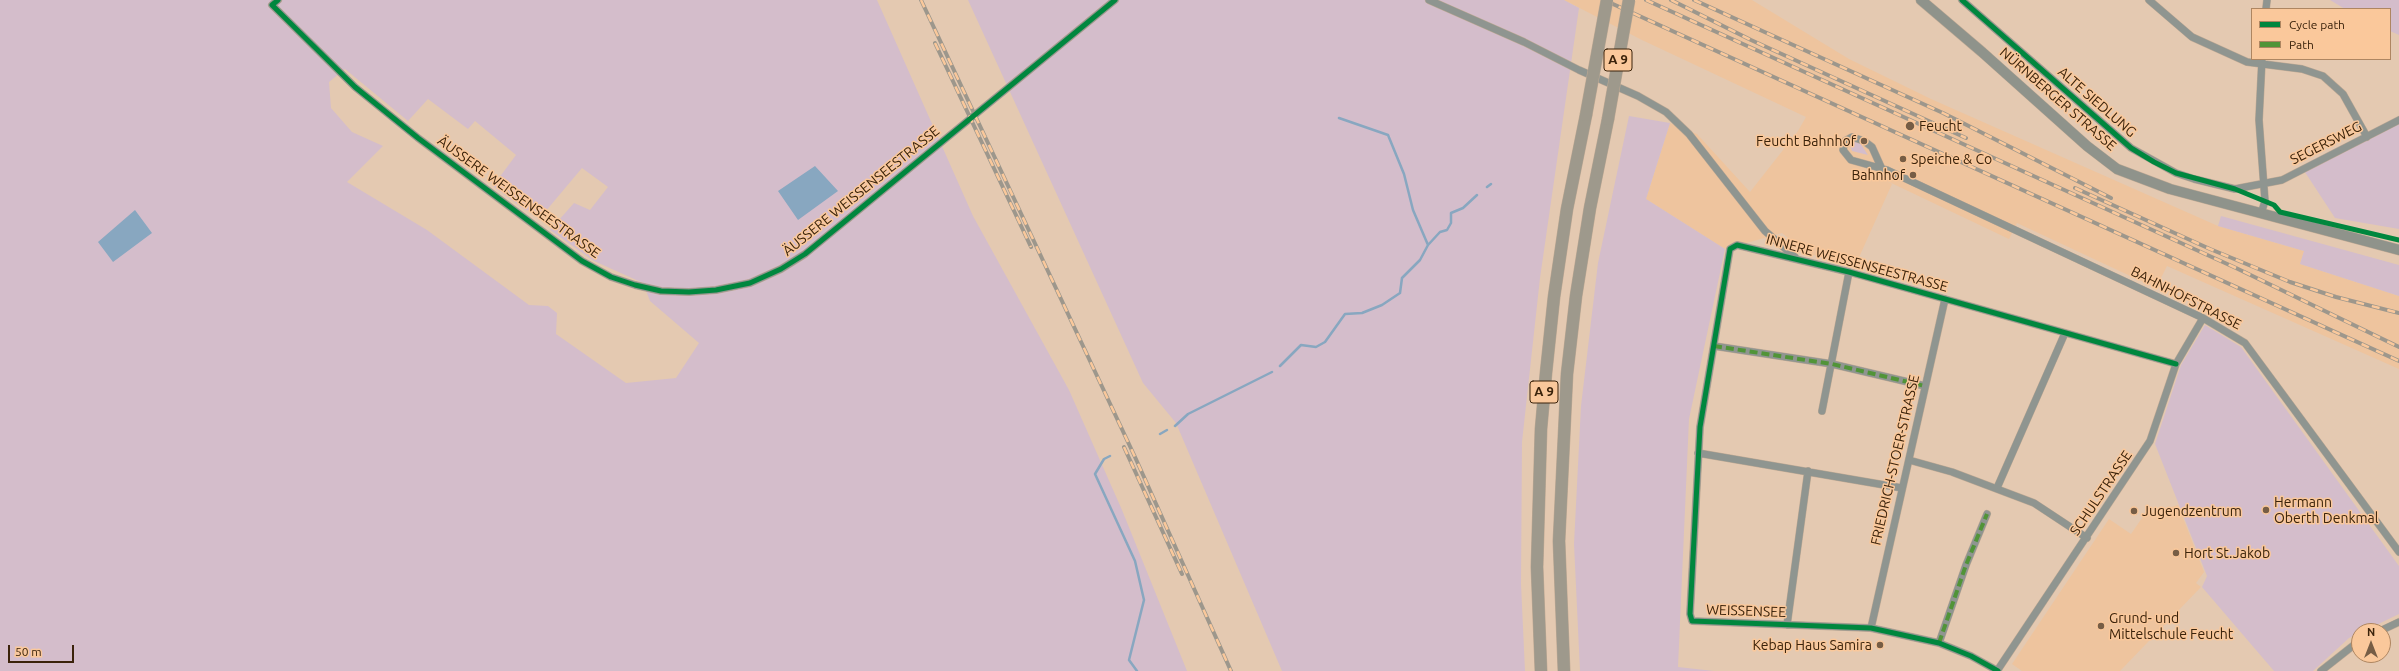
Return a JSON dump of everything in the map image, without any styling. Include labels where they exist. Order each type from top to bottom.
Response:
[{"type":"highway","name":"A 9","points":[[1542,671],[1537,567],[1541,428],[1546,373],[1554,297],[1567,209],[1607,0]]},
{"type":"highway","name":"A 9","points":[[1564,671],[1559,541],[1567,374],[1588,222],[1629,0]]},
{"type":"main road","name":"NÜRNBERGER STRASSE","points":[[1921,0],[1982,52],[2087,146],[2117,169],[2148,182],[2261,214],[2399,250]]},
{"type":"street","name":"ÄUSSERE WEISSENSEESTRASSE","points":[[278,0],[272,5],[355,87],[403,126],[582,261],[611,277],[642,287],[661,291],[716,290],[750,283],[781,269],[805,254],[1115,0]]},
{"type":"street","points":[[1429,0],[1638,96],[1666,112],[1689,134],[1766,232],[1797,258]]},
{"type":"street","name":"ALTE SIEDLUNG","points":[[1962,0],[2131,148],[2176,173],[2200,180],[2235,189],[2264,184]]},
{"type":"street","points":[[2149,0],[2192,37],[2247,62],[2262,62],[2302,69],[2323,76],[2343,94],[2367,136]]},
{"type":"street","points":[[2261,214],[2265,202],[2259,120],[2262,62]]},
{"type":"street","name":"SEGERSWEG","points":[[2264,184],[2282,180],[2399,120]]},
{"type":"street","name":"BAHNHOFSTRASSE","points":[[1881,167],[1872,147],[1864,140],[1852,137],[1845,141],[1844,152],[1852,160],[1881,167],[2203,318],[2245,343],[2399,552]]},
{"type":"street","name":"INNERE WEISSENSEESTRASSE","points":[[1698,453],[1730,250],[1737,245],[1797,258],[1849,272],[2176,364]]},
{"type":"street","name":"INNERE WEISSENSEESTRASSE","points":[[1822,411],[1849,272]]},
{"type":"street","name":"FRIEDRICH-STOER-STRASSE","points":[[1871,628],[1924,386],[1945,299]]},
{"type":"street","name":"SCHULSTRASSE","points":[[1998,671],[2150,441],[2176,364],[2203,318]]},
{"type":"street","points":[[1997,488],[2065,333]]},
{"type":"street","points":[[1714,346],[1832,364],[1924,386]]},
{"type":"street","points":[[1698,453],[1902,488]]},
{"type":"street","name":"WEISSENSEE","points":[[1698,453],[1690,614],[1692,621],[1871,628],[1939,643],[1971,656],[1998,671]]},
{"type":"street","points":[[1909,460],[1997,488],[2034,503],[2087,538]]},
{"type":"street","name":"WEISSENSEE","points":[[1788,625],[1808,471]]},
{"type":"street","points":[[1939,643],[1966,565],[1988,514]]},
{"type":"street","points":[[2321,671],[2351,647]]},
{"type":"shaded area","points":[[0,0],[877,0],[973,216],[1069,390],[1122,510],[1187,671],[0,671]],"holes":[[[345,69],[408,121],[428,99],[468,129],[475,121],[516,155],[493,186],[525,210],[545,212],[582,168],[608,187],[590,210],[574,203],[550,230],[594,261],[643,283],[650,301],[699,343],[676,378],[626,383],[556,334],[557,313],[548,306],[529,305],[427,230],[347,182],[383,146],[352,132],[331,108],[329,82]]]},
{"type":"shaded area","points":[[968,0],[1564,0],[1579,8],[1540,278],[1522,442],[1521,584],[1525,671],[1282,671],[1176,423],[1143,383]]},
{"type":"shaded area","points":[[1564,0],[1752,0],[1849,59],[1931,99],[2218,226],[2304,251],[2300,264],[2399,296],[2399,369],[2167,266],[2156,288],[2017,223],[2009,239],[1887,181],[1892,184],[1856,264],[1808,254],[1782,233],[1725,249],[1646,199],[1670,123],[1697,134],[1750,192],[1798,131],[1806,117],[1642,40]]},
{"type":"shaded area","points":[[2330,0],[2399,0],[2399,35],[2391,31],[2391,8],[2343,8]]},
{"type":"shaded area","points":[[1629,116],[1670,123],[1646,199],[1725,249],[1689,419],[1678,667],[1714,671],[1580,671],[1574,544],[1581,406],[1598,263]]},
{"type":"shaded area","points":[[2399,116],[2399,229],[2335,218],[2301,166]]},
{"type":"shaded area","points":[[1853,141],[1860,143],[1868,155],[1852,151],[1850,145]]},
{"type":"shaded area","points":[[2221,216],[2399,265],[2399,296],[2300,264],[2304,251],[2218,226]]},
{"type":"shaded area","points":[[2205,325],[2241,347],[2399,566],[2399,614],[2380,623],[2351,623],[2351,637],[2313,671],[2274,671],[2202,587],[2207,576],[2155,444],[2181,365]]},
{"type":"shaded area","name":"Grund- und Mittelschule Feucht","points":[[2178,505],[2204,572],[2196,583],[2201,587],[2120,671],[2022,671],[2012,664],[2109,519],[2131,534],[2144,515]]},
{"type":"water","points":[[815,166],[838,191],[798,220],[778,191]]},
{"type":"water","points":[[135,210],[152,233],[113,262],[98,242]]},
{"type":"waterway","points":[[1339,118],[1388,135],[1404,174],[1413,210],[1428,245]]},
{"type":"waterway","points":[[1487,187],[1491,184]]},
{"type":"waterway","points":[[1280,366],[1301,345],[1316,347],[1325,342],[1345,314],[1362,313],[1382,305],[1400,293],[1402,278],[1420,260],[1428,245],[1440,232],[1447,230],[1451,223],[1451,213],[1463,208],[1477,195]]},
{"type":"waterway","points":[[1175,426],[1188,414],[1272,372]]},
{"type":"waterway","points":[[1160,434],[1167,430]]},
{"type":"waterway","points":[[1110,456],[1104,459],[1095,474],[1135,561],[1144,600],[1129,660],[1137,671]]},
{"type":"railway","points":[[921,0],[1135,457],[1231,671]]},
{"type":"railway","points":[[1604,0],[2399,361]]},
{"type":"railway","points":[[1646,0],[2236,268],[2399,347]]},
{"type":"railway","points":[[1671,0],[1751,40],[1966,138]]},
{"type":"railway","points":[[1694,0],[1943,113],[2111,198]]},
{"type":"railway","points":[[935,43],[1031,247]]},
{"type":"railway","points":[[2075,188],[2210,249],[2290,282],[2336,297],[2399,313]]},
{"type":"railway","points":[[1124,447],[1182,574]]},
{"type":"marked path","points":[[1714,346],[1832,364],[1925,386]]},
{"type":"marked path","points":[[1939,643],[1966,565],[1987,514]]},
{"type":"cycle path","points":[[278,0],[272,5],[355,87],[418,138],[582,261],[611,277],[635,285],[661,291],[689,292],[716,290],[750,283],[781,269],[805,254],[1115,0]]},
{"type":"cycle path","points":[[1962,0],[2131,148],[2154,162],[2176,173],[2235,189],[2274,205],[2280,212],[2399,240]]},
{"type":"cycle path","points":[[1998,671],[1971,656],[1939,643],[1871,628],[1692,621],[1690,614],[1700,427],[1730,249],[1737,245],[1849,272],[2176,364]]},
{"type":"place","name":"Feucht","points":[[1910,126]]},
{"type":"place","name":"Feucht Bahnhof","points":[[1864,141]]},
{"type":"place","name":"Speiche & Co","points":[[1903,159]]},
{"type":"place","name":"Bahnhof","points":[[1913,175]]},
{"type":"place","name":"Hermann Oberth Denkmal","points":[[2266,510]]},
{"type":"place","name":"Jugendzentrum","points":[[2134,511]]},
{"type":"place","name":"Hort St.Jakob","points":[[2176,553]]},
{"type":"place","name":"Grund- und Mittelschule Feucht","points":[[2101,626]]},
{"type":"place","name":"Kebap Haus Samira","points":[[1880,645]]}]
